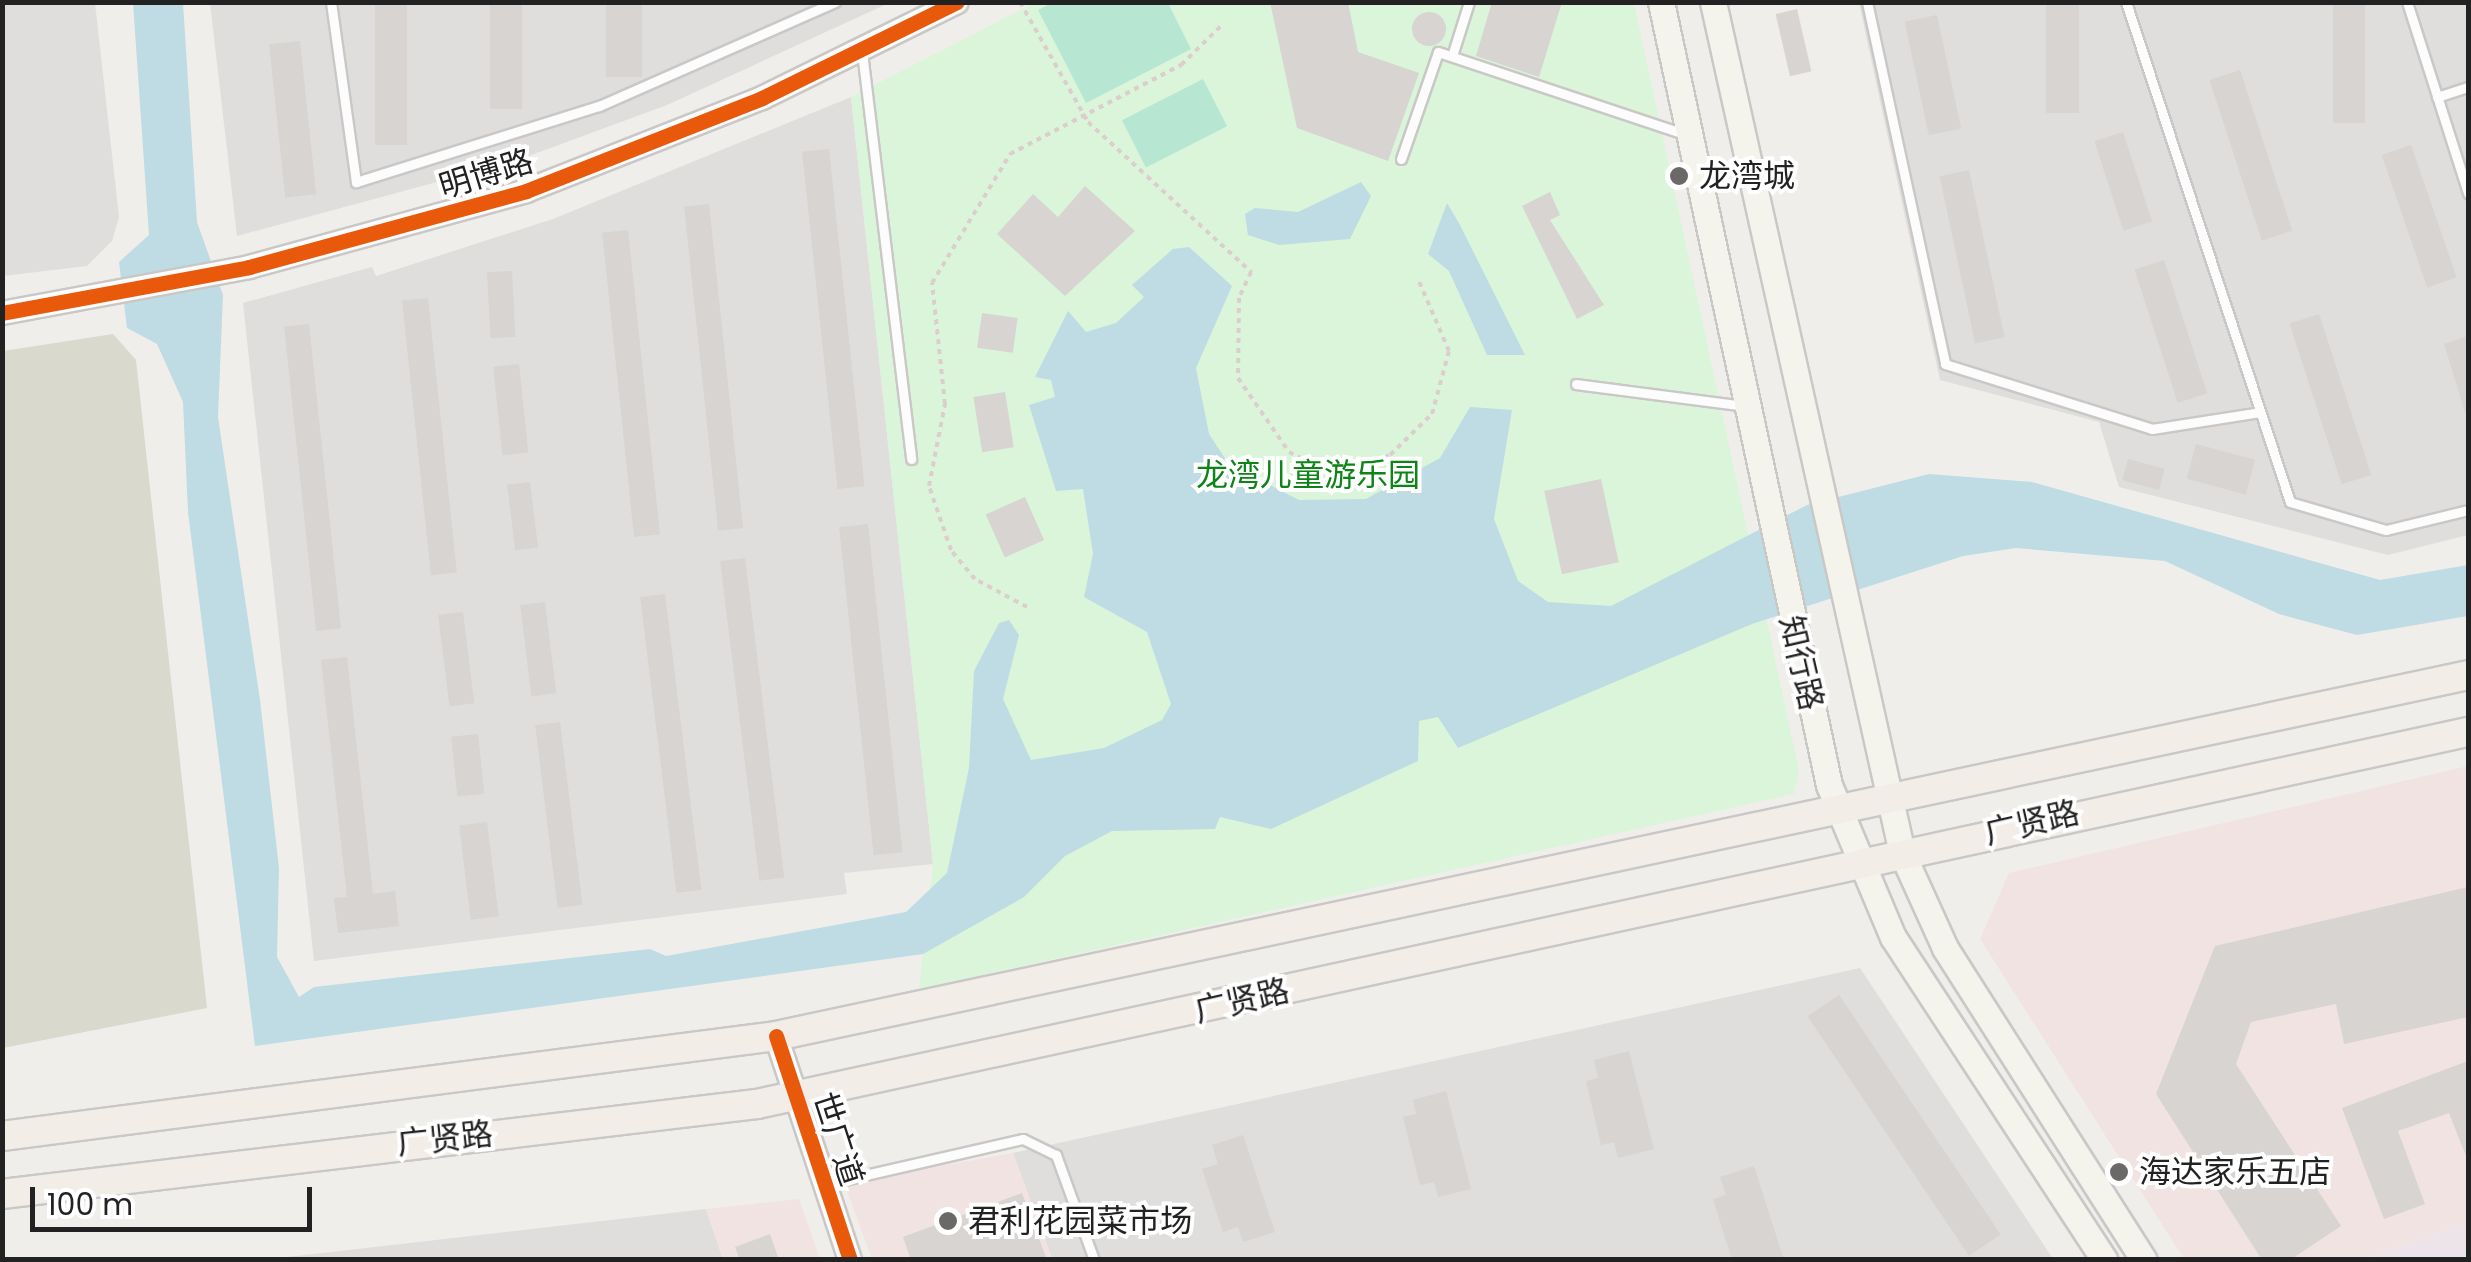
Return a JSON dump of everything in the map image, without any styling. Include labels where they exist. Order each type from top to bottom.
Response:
[{"type":"main road","name":"知行路","points":[[1661,2],[1793,629],[1839,810],[1858,864],[1893,937],[2104,1260]]},
{"type":"main road","name":"知行路","points":[[1713,2],[1884,799],[1902,854],[1945,948],[2144,1260]]},
{"type":"main road","name":"广贤路","points":[[2,1136],[776,1036],[2468,675]]},
{"type":"main road","name":"广贤路","points":[[2,1194],[796,1096],[2468,732]]},
{"type":"street","name":"明博路","points":[[2,312],[248,267],[526,191],[641,150],[957,2]]},
{"type":"street","name":"世广道","points":[[776,1036],[850,1260]]},
{"type":"lane","points":[[331,2],[356,182],[599,106],[835,2]]},
{"type":"lane","points":[[1452,56],[1469,2]]},
{"type":"lane","points":[[1867,2],[1944,364],[2152,429],[2260,412]]},
{"type":"lane","points":[[2126,2],[2290,502],[2302,509],[2386,530],[2468,510]]},
{"type":"lane","points":[[2406,2],[2468,193]]},
{"type":"lane","points":[[862,49],[911,459]]},
{"type":"lane","points":[[1400,159],[1438,52],[1692,136]]},
{"type":"lane","points":[[2438,97],[2468,87]]},
{"type":"lane","points":[[1576,384],[1746,406]]},
{"type":"lane","points":[[824,1185],[1023,1138],[1056,1155],[1094,1260]]},
{"type":"path","points":[[1020,2],[1082,111],[1252,272],[1239,298],[1238,378],[1290,452],[1321,468],[1358,469],[1390,455],[1432,414],[1450,351],[1418,279]]},
{"type":"path","points":[[1027,607],[976,579],[951,550],[929,486],[945,404],[932,282],[1010,154],[1082,111],[1181,65],[1222,25]]},
{"type":"shaded area","points":[[2,3],[95,3],[119,217],[112,241],[87,266],[3,276]]},
{"type":"shaded area","points":[[210,3],[889,3],[667,105],[518,160],[237,236]]},
{"type":"shaded area","points":[[1859,3],[2468,3],[2468,535],[2388,555],[2119,487],[2099,422],[1940,380]]},
{"type":"shaded area","points":[[851,97],[933,864],[844,873],[847,894],[314,961],[243,303],[372,267],[376,276],[553,219]]},
{"type":"shaded area","points":[[113,334],[136,360],[207,1008],[3,1048],[3,351]]},
{"type":"shaded area","points":[[2468,766],[2468,1222],[2366,1259],[2184,1259],[1980,939],[2009,873]]},
{"type":"shaded area","points":[[1860,968],[2053,1259],[1052,1259],[1013,1153]]},
{"type":"shaded area","name":"君利花园菜市场","points":[[1013,1153],[1052,1259],[872,1259],[844,1183]]},
{"type":"shaded area","points":[[799,1199],[820,1259],[723,1259],[706,1209]]},
{"type":"shaded area","points":[[706,1209],[723,1259],[261,1260]]},
{"type":"shaded area","points":[[2468,1222],[2468,1259],[2366,1259]]},
{"type":"green space","name":"龙湾儿童游乐园","points":[[1034,3],[1634,3],[1799,771],[1794,794],[919,989],[933,864],[851,97]]},
{"type":"green space","points":[[1052,3],[1168,3],[1191,49],[1086,103],[1038,10]]},
{"type":"green space","points":[[1203,79],[1227,126],[1146,168],[1122,120]]},
{"type":"water","points":[[133,3],[183,3],[197,222],[223,295],[218,417],[260,700],[279,868],[277,957],[299,997],[314,987],[650,949],[666,956],[906,912],[947,873],[969,768],[974,671],[999,623],[1009,620],[1019,635],[1003,699],[1031,760],[1104,748],[1162,720],[1171,704],[1147,632],[1084,597],[1093,554],[1083,489],[1056,491],[1029,405],[1055,397],[1051,380],[1035,377],[1068,311],[1086,332],[1116,323],[1144,297],[1132,285],[1173,249],[1189,247],[1232,286],[1196,368],[1209,434],[1228,463],[1299,500],[1366,499],[1440,458],[1470,407],[1512,410],[1494,519],[1518,581],[1548,602],[1611,606],[1807,505],[1929,474],[2032,482],[2380,580],[2468,565],[2468,616],[2357,635],[2279,614],[2165,561],[2016,548],[1963,556],[1752,624],[1458,748],[1438,717],[1419,721],[1418,761],[1271,829],[1220,817],[1215,829],[1112,831],[1065,856],[1024,897],[923,954],[255,1046],[188,512],[183,402],[157,344],[127,328],[119,262],[149,235]]},
{"type":"water","points":[[1361,182],[1371,196],[1350,239],[1279,245],[1248,235],[1245,214],[1255,208],[1298,212]]},
{"type":"water","points":[[1447,203],[1525,355],[1487,355],[1449,271],[1428,254]]},
{"type":"building","points":[[375,2],[407,2],[407,145],[375,145]]},
{"type":"building","points":[[490,2],[522,2],[522,109],[490,109]]},
{"type":"building","points":[[606,2],[642,2],[642,77],[606,77]]},
{"type":"building","points":[[1270,2],[1348,2],[1358,52],[1419,73],[1388,161],[1297,128]]},
{"type":"building","points":[[1492,2],[1562,2],[1539,77],[1476,56]]},
{"type":"building","points":[[2046,2],[2079,2],[2079,113],[2046,113]]},
{"type":"building","points":[[2333,2],[2365,2],[2365,123],[2333,123]]},
{"type":"building","points":[[1797,9],[1811,71],[1790,76],[1776,14]]},
{"type":"building","points":[[1429,12],[1441,17],[1446,29],[1441,41],[1429,46],[1417,41],[1412,29],[1417,17]]},
{"type":"building","points":[[1937,15],[1961,128],[1929,135],[1905,22]]},
{"type":"building","points":[[300,41],[316,194],[285,197],[269,44]]},
{"type":"building","points":[[2240,70],[2292,231],[2262,241],[2210,80]]},
{"type":"building","points":[[2123,132],[2152,221],[2124,231],[2094,141]]},
{"type":"building","points":[[2411,145],[2457,277],[2427,287],[2382,155]]},
{"type":"building","points":[[829,149],[864,486],[838,489],[802,152]]},
{"type":"building","points":[[1969,170],[2005,337],[1975,344],[1940,176]]},
{"type":"building","points":[[1085,186],[1135,231],[1065,296],[997,234],[1033,194],[1058,217]]},
{"type":"building","points":[[1550,192],[1560,215],[1550,220],[1604,305],[1577,319],[1522,206]]},
{"type":"building","points":[[709,204],[743,528],[718,531],[684,207]]},
{"type":"building","points":[[628,230],[660,534],[634,537],[602,233]]},
{"type":"building","points":[[2164,260],[2207,393],[2178,403],[2135,270]]},
{"type":"building","points":[[512,271],[515,337],[490,338],[487,272]]},
{"type":"building","points":[[428,298],[457,572],[431,575],[402,301]]},
{"type":"building","points":[[982,313],[1018,318],[1013,353],[977,348]]},
{"type":"building","points":[[2319,314],[2371,475],[2342,484],[2290,324]]},
{"type":"building","points":[[309,324],[341,628],[316,631],[284,327]]},
{"type":"building","points":[[2468,336],[2468,411],[2465,412],[2444,344]]},
{"type":"building","points":[[519,364],[528,453],[502,455],[493,367]]},
{"type":"building","points":[[1005,392],[1014,447],[982,452],[973,397]]},
{"type":"building","points":[[2196,444],[2255,460],[2246,495],[2187,479]]},
{"type":"building","points":[[2128,459],[2165,469],[2159,490],[2122,480]]},
{"type":"building","points":[[1601,479],[1619,562],[1562,574],[1544,491]]},
{"type":"building","points":[[530,482],[538,548],[515,550],[507,485]]},
{"type":"building","points":[[1025,497],[1044,540],[1005,557],[986,514]]},
{"type":"building","points":[[868,524],[902,852],[874,855],[839,527]]},
{"type":"building","points":[[745,558],[784,878],[759,881],[720,561]]},
{"type":"building","points":[[665,594],[701,890],[677,893],[640,597]]},
{"type":"building","points":[[545,602],[556,693],[531,696],[520,605]]},
{"type":"building","points":[[463,612],[474,703],[449,706],[438,615]]},
{"type":"building","points":[[347,657],[373,894],[395,891],[399,926],[338,933],[334,898],[347,897],[321,660]]},
{"type":"building","points":[[560,722],[582,905],[558,908],[535,725]]},
{"type":"building","points":[[478,734],[484,794],[457,796],[451,737]]},
{"type":"building","points":[[487,822],[499,916],[471,920],[459,825]]},
{"type":"building","points":[[2468,887],[2468,1017],[2344,1044],[2336,1004],[2251,1022],[2236,1064],[2341,1226],[2290,1260],[2262,1260],[2156,1094],[2215,946]]},
{"type":"building","points":[[1839,995],[2001,1235],[1969,1256],[1807,1016]]},
{"type":"building","points":[[1629,1051],[1654,1149],[1618,1158],[1614,1142],[1601,1145],[1586,1081],[1598,1078],[1594,1060]]},
{"type":"building","points":[[2468,1061],[2468,1161],[2449,1113],[2398,1131],[2425,1204],[2384,1219],[2342,1108]]},
{"type":"building","points":[[1446,1091],[1471,1189],[1438,1197],[1434,1182],[1420,1185],[1403,1117],[1416,1114],[1413,1100]]},
{"type":"building","points":[[1243,1135],[1275,1232],[1243,1242],[1238,1227],[1223,1232],[1202,1169],[1218,1164],[1212,1145]]},
{"type":"building","points":[[1754,1166],[1784,1260],[1732,1260],[1713,1199],[1726,1195],[1720,1177]]},
{"type":"building","points":[[1022,1193],[1047,1260],[911,1260],[903,1237]]},
{"type":"building","points":[[770,1234],[779,1260],[740,1260],[735,1247]]},
{"type":"cycle path","points":[[2,313],[249,267],[526,191],[762,98],[957,2]]},
{"type":"cycle path","points":[[776,1036],[850,1260]]},
{"type":"place","name":"龙湾城","points":[[1679,176]]},
{"type":"place","name":"海达家乐五店","points":[[2119,1172]]},
{"type":"place","name":"君利花园菜市场","points":[[948,1221]]}]
